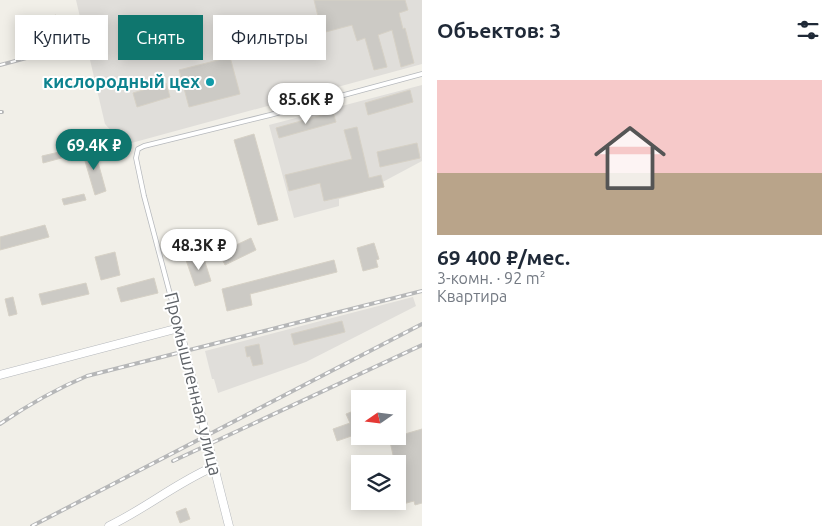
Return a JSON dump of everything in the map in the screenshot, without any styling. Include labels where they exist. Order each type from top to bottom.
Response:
[{"type":"street","points":[[0,375],[179,328]]},
{"type":"street","name":"Промышленная улица","points":[[179,328],[228,526]]},
{"type":"street","points":[[109,526],[139,510],[190,478],[213,467]]},
{"type":"lane","name":"Промышленная улица","points":[[179,328],[144,196],[136,158],[138,149],[422,74]]},
{"type":"shaded area","points":[[76,0],[422,0],[422,64],[124,145],[105,124],[90,60],[108,60],[108,15],[80,15]]},
{"type":"shaded area","points":[[422,85],[422,161],[362,193],[339,199],[339,206],[294,218],[269,125]]},
{"type":"shaded area","points":[[413,297],[416,306],[306,362],[218,393],[214,379],[212,379],[205,351]]},
{"type":"building","points":[[314,0],[405,0],[408,10],[399,13],[414,63],[401,67],[392,30],[378,35],[387,67],[374,70],[365,38],[357,41],[352,25],[326,32],[326,15],[318,15]]},
{"type":"building","name":"кислородный цех","points":[[218,60],[231,60],[240,94],[189,107],[179,70]]},
{"type":"building","points":[[166,83],[170,97],[137,107],[133,93]]},
{"type":"building","points":[[410,90],[413,102],[368,115],[365,103]]},
{"type":"building","points":[[333,112],[336,122],[279,138],[276,128]]},
{"type":"building","points":[[357,127],[369,178],[381,175],[384,187],[324,201],[320,183],[289,191],[285,175],[352,159],[344,130]]},
{"type":"building","points":[[254,134],[278,220],[258,225],[234,140]]},
{"type":"building","points":[[417,143],[420,158],[380,167],[377,152]]},
{"type":"building","points":[[94,148],[106,191],[95,195],[82,151]]},
{"type":"building","points":[[68,150],[69,156],[43,163],[42,156]]},
{"type":"building","points":[[84,194],[86,200],[64,205],[62,199]]},
{"type":"building","points":[[45,225],[49,237],[0,250],[0,237]]},
{"type":"building","points":[[251,238],[256,250],[225,265],[219,253]]},
{"type":"building","points":[[374,243],[379,259],[376,260],[378,267],[363,271],[357,248]]},
{"type":"building","points":[[115,252],[120,275],[101,280],[95,257]]},
{"type":"building","points":[[196,257],[198,261],[204,259],[211,281],[195,286],[186,260]]},
{"type":"building","points":[[334,260],[337,272],[250,294],[252,305],[227,311],[222,289]]},
{"type":"building","points":[[154,278],[158,293],[121,302],[117,288]]},
{"type":"building","points":[[86,283],[89,294],[42,305],[39,294]]},
{"type":"building","points":[[13,297],[17,314],[9,316],[5,299]]},
{"type":"building","points":[[342,321],[345,332],[294,345],[291,334]]},
{"type":"building","points":[[259,344],[263,364],[253,366],[250,356],[247,357],[245,347]]},
{"type":"building","points":[[351,412],[351,436],[337,441],[333,429],[350,423],[346,414]]},
{"type":"building","points":[[422,429],[422,503],[415,505],[414,501],[406,503],[406,455],[393,455],[391,445],[406,445],[406,434]]},
{"type":"building","points":[[186,508],[190,519],[180,523],[176,512]]},
{"type":"railway","points":[[0,65],[19,60]]},
{"type":"railway","points":[[0,424],[42,398],[87,376],[422,291]]},
{"type":"railway","points":[[32,526],[422,324]]},
{"type":"railway","points":[[173,461],[422,345]]},
{"type":"place","name":"кислородный цех","points":[[210,82]]}]
